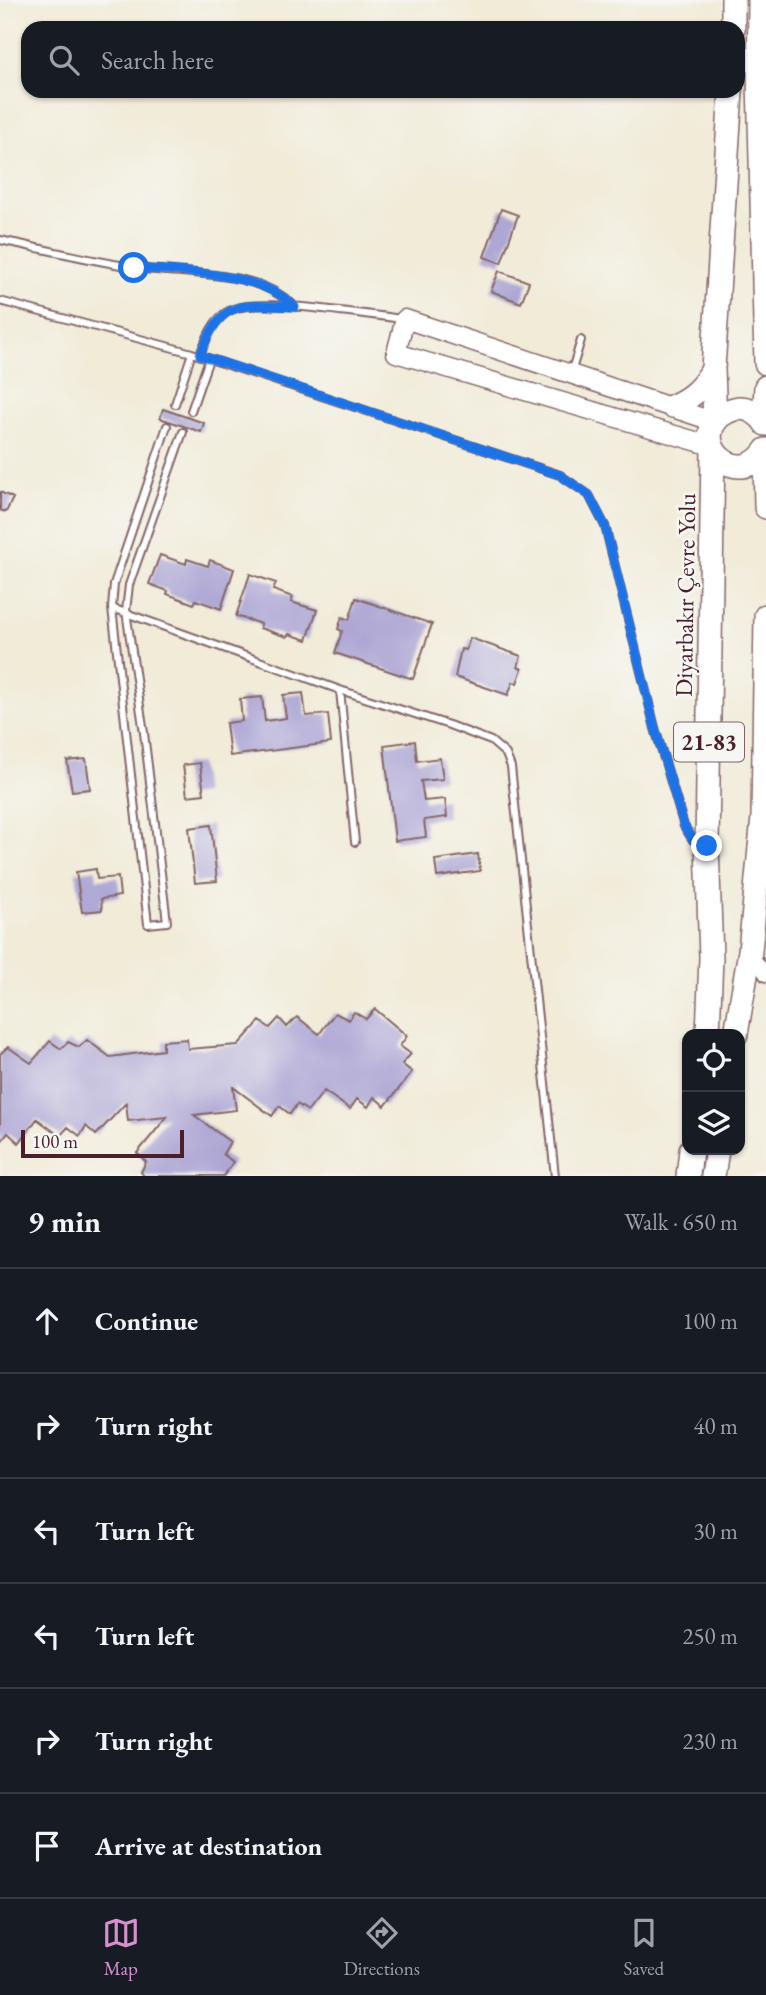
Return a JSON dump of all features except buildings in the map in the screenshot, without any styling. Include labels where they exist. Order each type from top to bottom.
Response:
[{"type":"highway","points":[[733,0],[733,21]]},
{"type":"highway","points":[[760,0],[759,78],[766,363]]},
{"type":"highway","points":[[715,422],[713,369],[731,98]]},
{"type":"highway","points":[[673,406],[704,385],[713,369]]},
{"type":"highway","points":[[765,423],[766,387]]},
{"type":"highway","points":[[715,422],[736,408],[752,411],[765,423]]},
{"type":"highway","name":"Diyarbakır Çevre Yolu","points":[[708,1029],[711,957],[707,846],[711,438],[715,422]]},
{"type":"highway","points":[[713,447],[723,461],[738,467],[754,463],[766,451]]},
{"type":"highway","points":[[766,451],[766,507]]},
{"type":"highway","name":"21-83","points":[[737,1029],[750,951],[764,817],[766,616]]},
{"type":"highway","points":[[688,1176],[690,1155]]},
{"type":"highway","points":[[713,1176],[716,1155]]},
{"type":"main road","points":[[713,447],[396,353],[404,319],[715,422]]},
{"type":"street","points":[[750,951],[766,975]]},
{"type":"lane","points":[[0,240],[134,268],[221,275],[275,291],[295,307]]},
{"type":"lane","points":[[0,301],[200,355],[560,475],[589,495],[605,526],[655,728],[684,826],[693,840],[707,846]]},
{"type":"lane","points":[[200,355],[210,330],[227,312],[243,305],[295,307],[404,319]]},
{"type":"lane","points":[[571,375],[581,340]]},
{"type":"lane","points":[[175,404],[192,353]]},
{"type":"lane","points":[[191,411],[209,359]]},
{"type":"lane","points":[[167,426],[114,584],[112,608],[148,924],[167,922],[126,611],[129,585],[183,432]]},
{"type":"lane","points":[[112,608],[340,690],[459,729],[491,741],[506,754],[511,768],[555,1176]]},
{"type":"lane","points":[[340,690],[355,842]]},
{"type":"route","points":[[134,268],[221,275],[275,291],[295,307],[243,305],[227,312],[210,330],[200,355],[560,475],[589,495],[605,526],[655,728],[684,826],[693,840],[707,846]]}]
